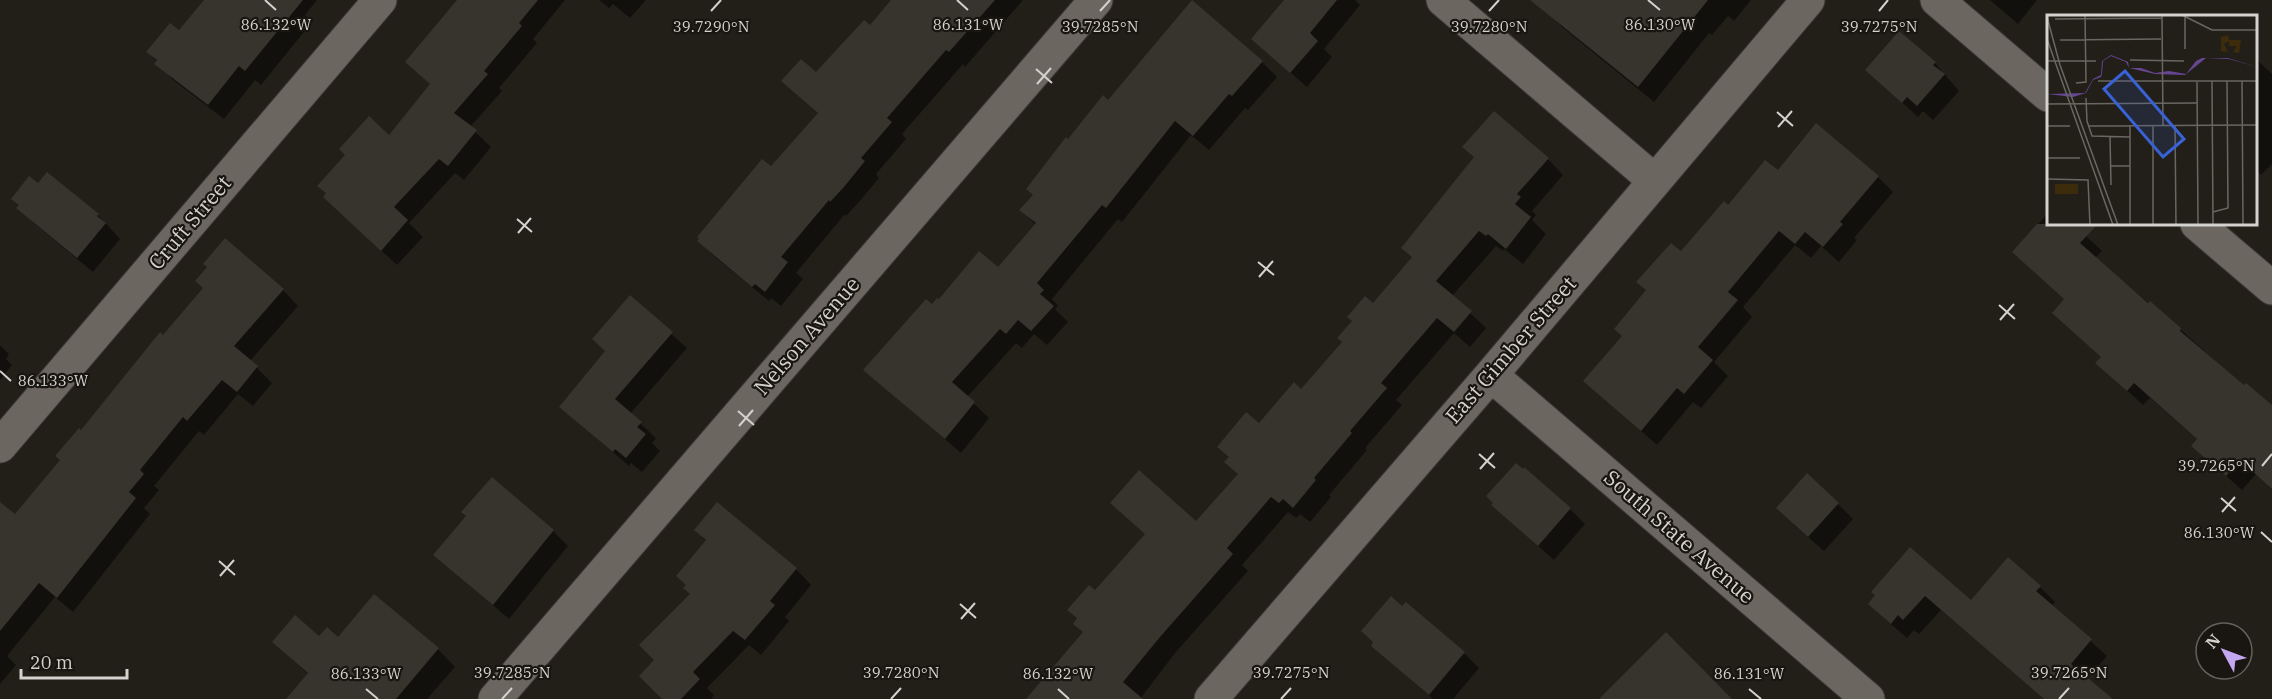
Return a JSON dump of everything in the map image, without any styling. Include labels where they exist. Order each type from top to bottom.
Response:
[{"type":"street","name":"Cruft Street","points":[[0,446],[380,0]]},
{"type":"street","name":"Nelson Avenue","points":[[495,699],[1096,0]]},
{"type":"street","points":[[1443,0],[1655,181]]},
{"type":"street","name":"East Gimber Street","points":[[1211,699],[1491,375],[1808,0]]},
{"type":"street","points":[[1937,0],[2047,93]]},
{"type":"street","points":[[2199,225],[2272,288]]},
{"type":"street","name":"South State Avenue","points":[[1491,375],[1868,699]]},
{"type":"building","points":[[204,0],[303,0],[245,71],[239,66],[208,105],[154,64],[157,60],[146,52],[170,23],[179,30]]},
{"type":"building","points":[[457,0],[538,0],[519,23],[522,26],[484,71],[488,74],[454,113],[477,130],[448,166],[439,159],[394,207],[408,220],[381,251],[323,197],[326,193],[317,186],[345,155],[339,149],[369,116],[389,135],[430,84],[405,62]]},
{"type":"building","points":[[891,0],[995,0],[949,52],[946,50],[887,118],[892,122],[861,158],[865,161],[781,257],[788,262],[765,292],[755,284],[752,287],[697,241],[699,239],[697,237],[762,159],[771,166],[818,113],[781,81],[801,59],[816,72],[864,20],[870,25]]},
{"type":"building","points":[[1192,0],[1263,61],[1232,96],[1229,94],[1193,136],[1175,121],[1106,208],[1102,205],[1037,283],[1044,290],[1040,294],[1054,306],[1031,331],[1018,320],[1006,334],[1000,329],[952,382],[975,402],[945,439],[863,370],[926,299],[932,304],[937,298],[939,299],[979,251],[998,267],[1036,223],[1019,210],[1033,195],[1026,189],[1066,137],[1068,139],[1103,95],[1108,100]]},
{"type":"building","points":[[1284,0],[1337,0],[1310,33],[1318,41],[1290,73],[1251,39]]},
{"type":"building","points":[[1530,0],[1708,0],[1638,87]]},
{"type":"building","points":[[1899,31],[1936,62],[1933,65],[1945,74],[1917,106],[1907,97],[1902,103],[1865,70]]},
{"type":"building","points":[[1494,111],[1549,158],[1517,194],[1521,197],[1515,204],[1531,217],[1506,249],[1488,234],[1486,236],[1479,231],[1436,281],[1472,311],[1454,332],[1437,318],[1381,383],[1387,388],[1350,431],[1352,433],[1314,478],[1316,480],[1293,508],[1283,499],[1279,503],[1271,497],[1227,548],[1233,554],[1123,682],[1143,699],[1026,699],[1083,632],[1073,624],[1077,618],[1067,610],[1089,585],[1095,590],[1145,534],[1110,503],[1139,470],[1196,521],[1238,474],[1224,462],[1229,457],[1217,447],[1246,412],[1259,423],[1294,382],[1301,389],[1342,342],[1337,338],[1352,321],[1347,317],[1365,296],[1373,303],[1412,257],[1401,248],[1474,157],[1462,147]]},
{"type":"building","points":[[1816,123],[1879,176],[1840,222],[1843,224],[1823,247],[1805,232],[1795,244],[1779,231],[1728,292],[1738,300],[1698,347],[1713,360],[1684,394],[1677,388],[1641,431],[1583,381],[1622,336],[1614,329],[1646,290],[1636,282],[1671,243],[1681,251],[1724,201],[1728,205],[1765,160],[1778,170]]},
{"type":"building","points":[[47,172],[99,214],[97,216],[106,223],[77,258],[16,208],[19,205],[11,199],[29,176],[38,183]]},
{"type":"building","points":[[2037,224],[2097,225],[2080,243],[2148,303],[2150,301],[2181,328],[2180,331],[2244,385],[2246,383],[2272,405],[2272,489],[2240,460],[2226,476],[2191,446],[2197,439],[2134,383],[2127,391],[2095,363],[2101,357],[2052,313],[2064,299],[2012,252]]},
{"type":"building","points":[[225,238],[284,289],[234,346],[258,366],[237,392],[222,380],[187,421],[183,417],[140,470],[144,474],[129,492],[136,498],[57,598],[39,583],[0,631],[0,502],[15,514],[60,460],[55,456],[79,428],[81,430],[160,332],[163,335],[203,288],[195,281],[207,267],[203,264]]},
{"type":"building","points":[[630,295],[673,332],[615,399],[642,422],[637,427],[646,434],[626,458],[615,449],[613,452],[559,407],[605,351],[592,339]]},
{"type":"building","points":[[1516,463],[1523,469],[1524,467],[1571,508],[1538,546],[1491,505],[1493,503],[1486,496]]},
{"type":"building","points":[[1807,473],[1839,503],[1808,537],[1776,508]]},
{"type":"building","points":[[492,477],[554,530],[493,605],[433,555],[466,516],[461,512]]},
{"type":"building","points":[[717,502],[797,568],[770,601],[775,605],[745,640],[733,631],[693,672],[700,679],[681,699],[662,699],[639,676],[654,660],[639,645],[690,594],[683,588],[686,585],[676,576],[706,540],[694,530]]},
{"type":"building","points":[[1910,547],[1971,600],[2008,557],[2041,586],[2036,591],[2092,639],[2071,664],[2113,699],[2044,699],[1925,596],[1903,620],[1898,615],[1891,624],[1868,604],[1875,595],[1871,592]]},
{"type":"building","points":[[374,594],[439,648],[396,699],[286,699],[308,673],[272,642],[295,615],[319,636],[327,627],[338,637]]},
{"type":"building","points":[[1391,596],[1402,606],[1406,602],[1465,652],[1429,695],[1371,646],[1373,642],[1361,631]]},
{"type":"building","points":[[1666,632],[1732,699],[1599,699]]}]
